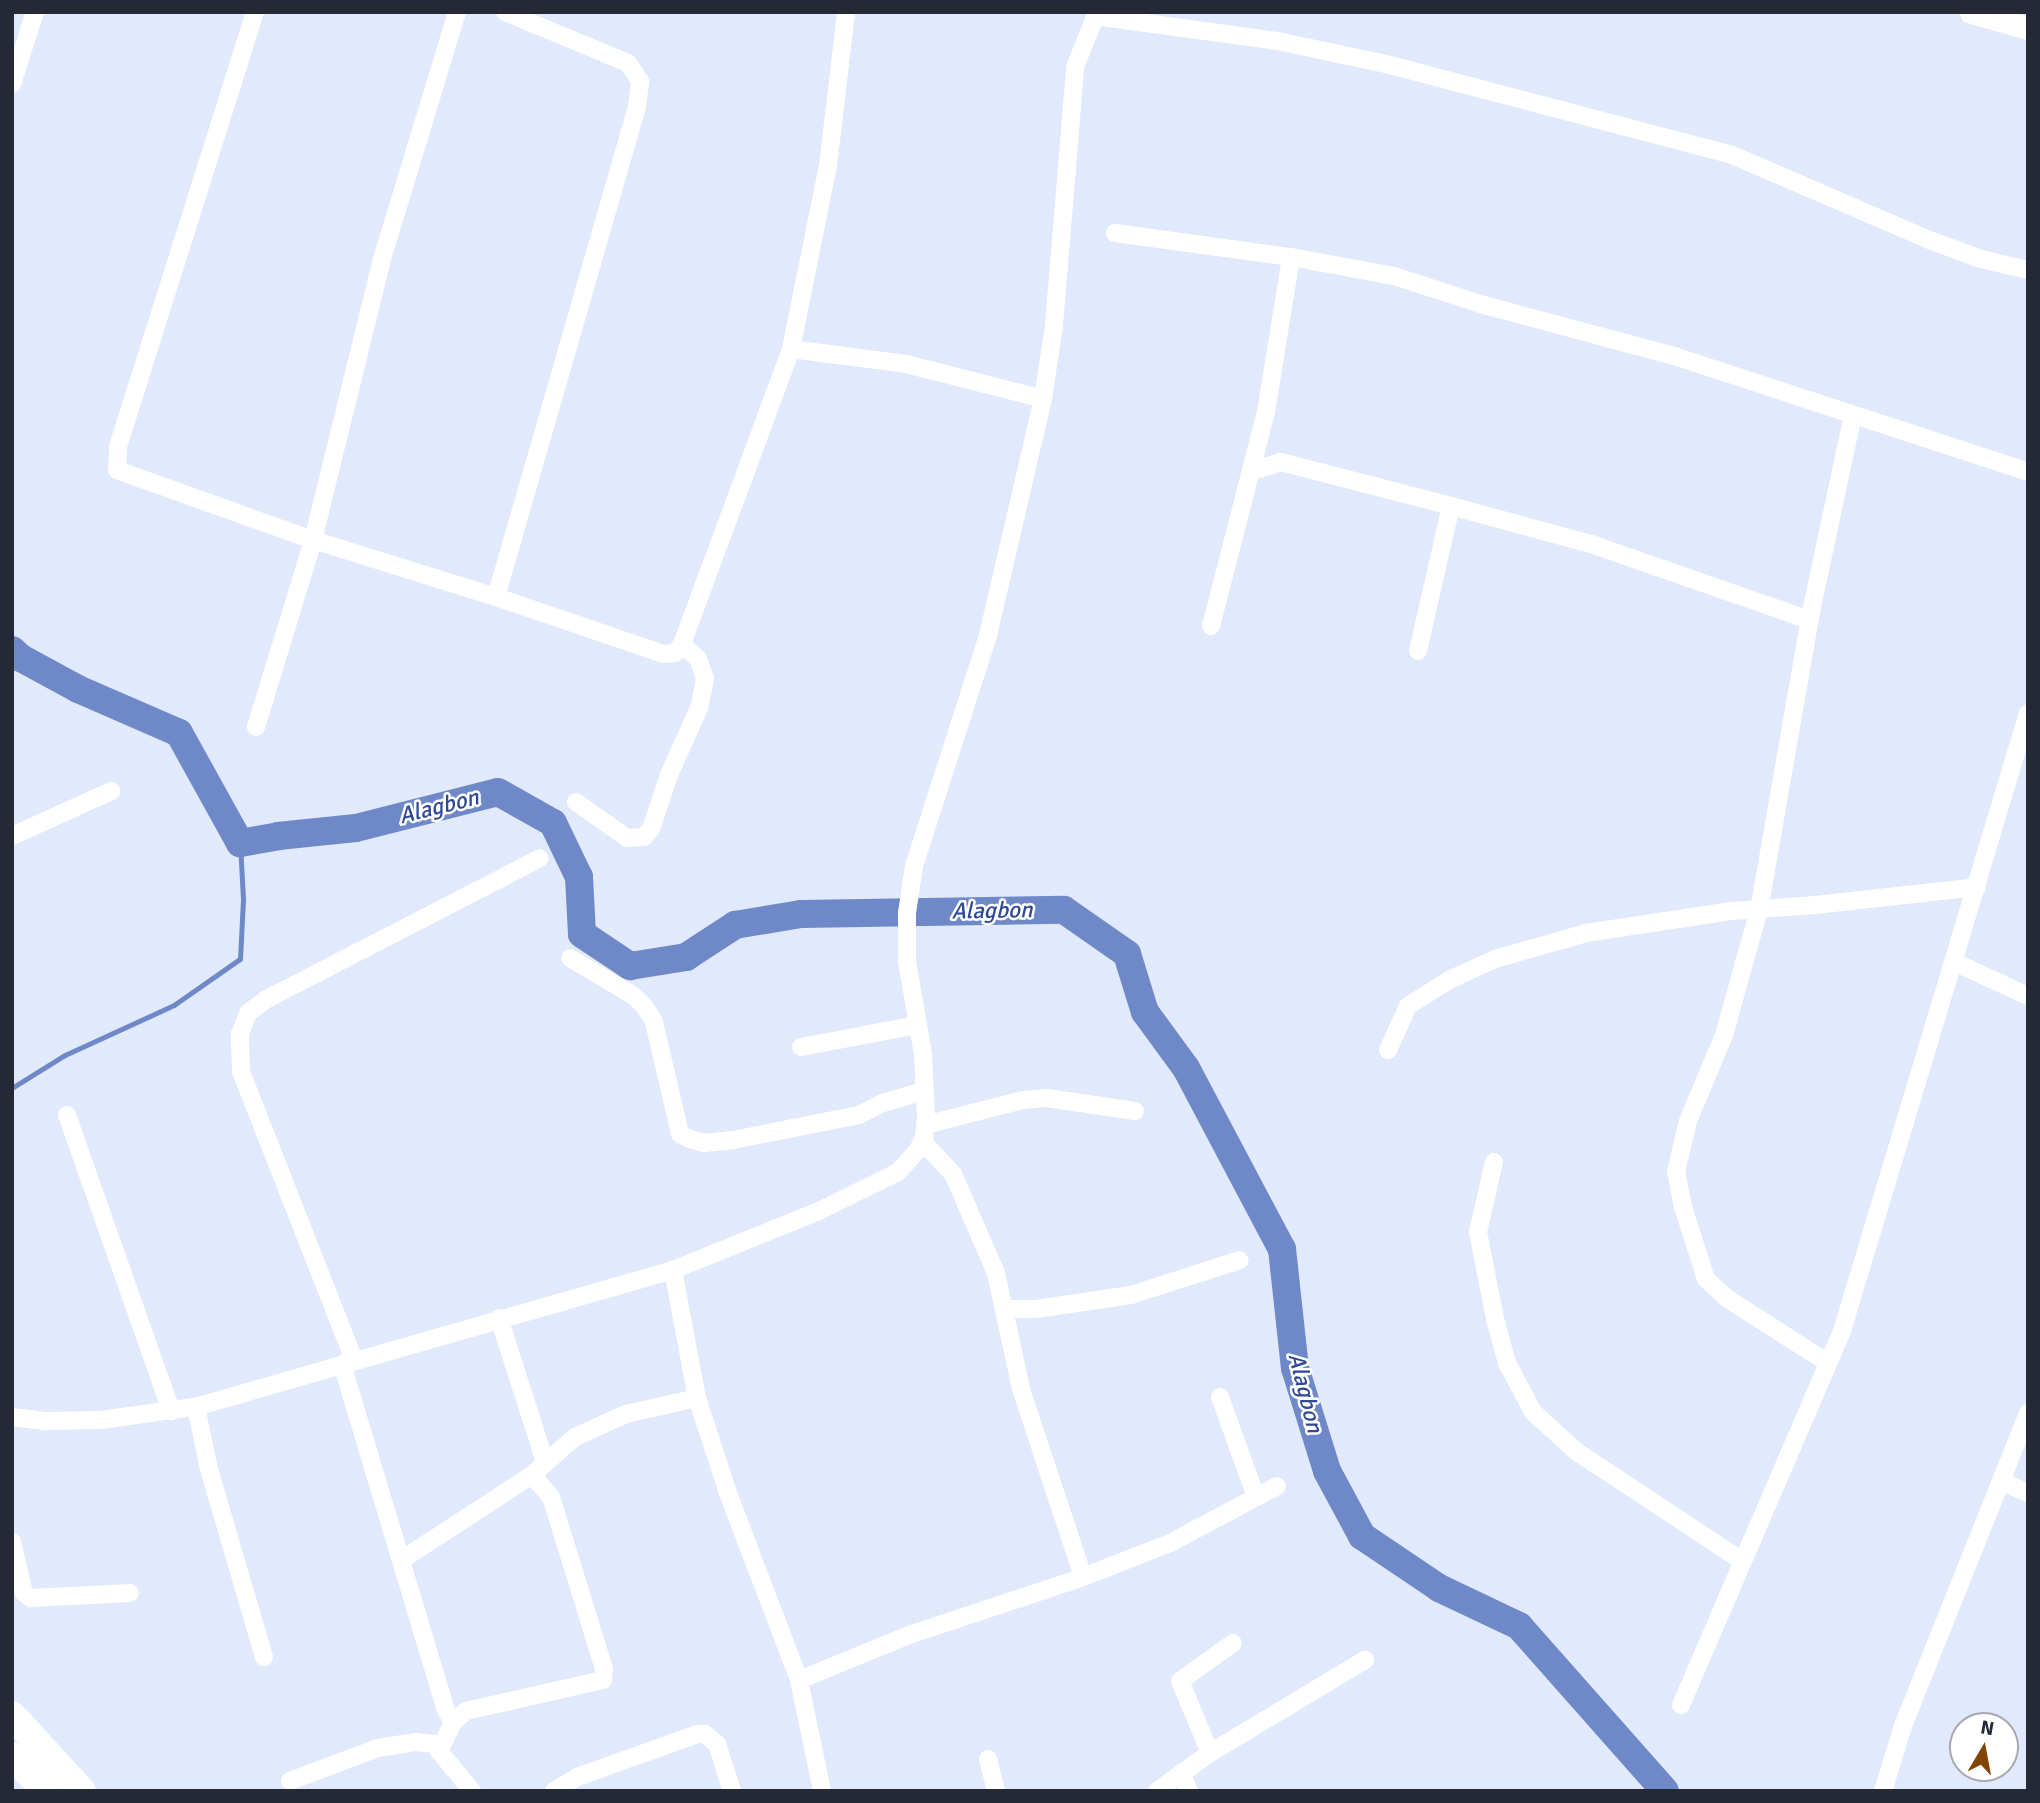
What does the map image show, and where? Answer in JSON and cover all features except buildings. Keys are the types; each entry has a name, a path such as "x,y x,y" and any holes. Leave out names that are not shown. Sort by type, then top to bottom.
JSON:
{"main road":[{"path":"12,1715 82,1791"},
{"path":"12,1756 46,1791"}],"street":[{"path":"12,84 35,12"},
{"path":"255,12 118,447 117,470 313,540 496,597 663,654 676,653 682,643 791,349 828,166 846,12"},
{"path":"256,727 313,540 382,260 457,12"},
{"path":"496,597 637,107 640,81 628,63 505,12"},
{"path":"1971,12 2028,28"},
{"path":"12,1417 47,1421 101,1420 196,1407 674,1270 819,1210 898,1172 924,1133 923,1054 907,961 907,913 914,866 988,635 1043,399 1054,325 1075,67 1096,14 1277,41 1386,64 1732,155 1932,242 1981,259 2028,270"},
{"path":"1115,233 1291,257 1394,276 1484,305 1674,356 2028,472"},
{"path":"1211,626 1262,429 1291,257"},
{"path":"791,349 906,364 1043,399"},
{"path":"1828,1363 1728,1299 1706,1279 1683,1208 1676,1172 1688,1121 1724,1035 1759,910 1809,620 1853,415"},
{"path":"1262,429 1281,462"},
{"path":"1252,471 1281,462 1451,506 1591,544 1809,620"},
{"path":"1418,651 1451,506"},
{"path":"576,802 627,838 645,837 668,775 699,708 705,679 698,659 682,643"},
{"path":"1681,1705 1843,1331 2028,713"},
{"path":"12,836 111,791"},
{"path":"453,1722 445,1707 348,1362 241,1071 240,1034 248,1013 265,1000 540,858"},
{"path":"1388,1050 1408,1006 1449,980 1495,959 1586,933 1696,916 1977,887"},
{"path":"570,958 634,996 645,1006 654,1022 680,1134 690,1139 704,1143 733,1140 859,1115 883,1103 924,1091"},
{"path":"1954,962 2028,996"},
{"path":"801,1046 917,1025"},
{"path":"924,1133 1023,1100 1047,1098 1135,1111"},
{"path":"67,1115 171,1411"},
{"path":"924,1133 953,1174 996,1273 1006,1309 1007,1333 1021,1389 1083,1577"},
{"path":"1494,1162 1478,1232 1494,1319 1507,1363 1533,1412 1577,1452 1742,1561"},
{"path":"1006,1309 1036,1308 1131,1295 1240,1260"},
{"path":"674,1270 697,1398 728,1493 799,1680 822,1791"},
{"path":"499,1318 545,1462"},
{"path":"1220,1397 1256,1497"},
{"path":"403,1559 531,1475 575,1437 626,1414 697,1398"},
{"path":"196,1407 209,1469 264,1657"},
{"path":"1883,1791 1903,1726 2028,1413"},
{"path":"472,1791 440,1755 453,1722 466,1711 603,1680 604,1669 551,1497 531,1475"},
{"path":"2001,1481 2028,1493"},
{"path":"799,1680 912,1633 1083,1577 1170,1543 1277,1486"},
{"path":"12,1542 24,1593 31,1598 130,1593"},
{"path":"1209,1754 1180,1681 1233,1643"},
{"path":"1157,1791 1209,1754 1365,1660"},
{"path":"554,1791 577,1777 698,1734 705,1734 717,1744 732,1791"},
{"path":"289,1781 378,1748 415,1742 442,1745"},
{"path":"988,1759 996,1791"},
{"path":"1181,1773 1189,1791"}],"waterway":[{"name":"Alagbon","path":"12,650 21,658 78,689 179,733 240,843 356,828 498,792 553,823 579,877 582,934 630,966 686,957 735,925 801,914 1064,910 1127,954 1145,1012 1186,1068 1282,1249 1295,1368 1327,1471 1362,1536 1439,1588 1519,1626 1665,1791"},
{"path":"12,1088 65,1055 174,1005 240,959 243,899 240,843"}]}
